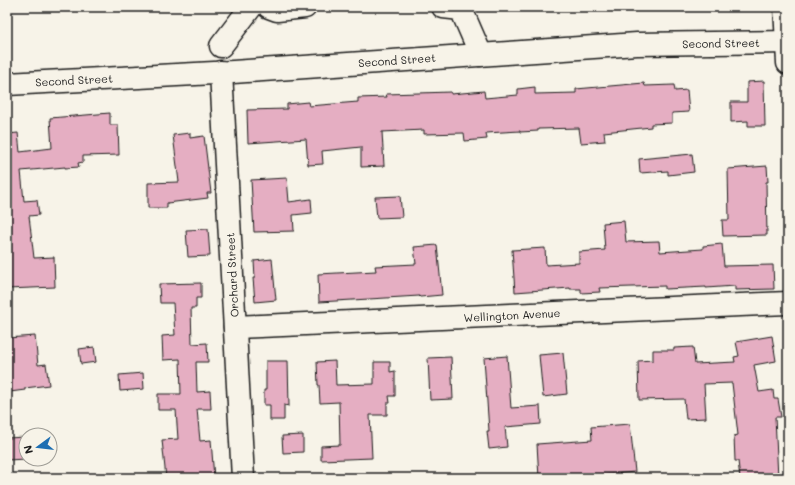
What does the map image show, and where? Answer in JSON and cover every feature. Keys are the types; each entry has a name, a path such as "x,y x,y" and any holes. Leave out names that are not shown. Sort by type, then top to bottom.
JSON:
{"street":[{"path":"222,46 251,7"},
{"path":"269,7 277,10 305,7"},
{"path":"785,7 788,49"},
{"path":"455,8 481,54"},
{"name":"Second Street","path":"7,84 221,72 637,44 788,49"},
{"name":"Orchard Street","path":"221,72 243,478"},
{"name":"Wellington Avenue","path":"235,327 788,303"}],"building":[{"path":"764,81 765,126 748,126 748,121 731,122 731,102 747,102 747,82"},
{"path":"644,83 645,86 674,85 675,91 687,90 689,112 672,113 672,123 651,124 651,127 604,132 605,141 581,143 579,128 538,129 538,131 486,133 487,139 465,141 464,133 424,134 424,130 382,132 384,166 361,167 361,147 322,151 323,164 308,165 306,139 248,143 247,110 287,109 287,104 308,102 309,106 358,102 358,98 387,97 386,94 451,92 451,94 484,91 485,98 518,95 518,89 535,87 535,94 576,93 576,89"},
{"path":"110,113 110,125 118,125 119,155 83,156 83,162 78,163 79,167 21,171 24,201 37,200 39,215 29,216 34,258 54,257 55,287 7,289 7,134 18,133 20,152 52,148 50,118"},
{"path":"190,133 190,138 204,136 211,193 207,193 208,198 167,203 167,208 148,208 148,183 179,182 173,135"},
{"path":"692,154 694,172 668,175 668,171 640,173 639,159"},
{"path":"767,166 767,235 723,236 722,220 729,220 728,169"},
{"path":"287,178 289,202 311,199 312,213 293,215 294,231 254,232 251,180"},
{"path":"400,196 402,217 377,218 375,197"},
{"path":"624,221 626,242 659,241 660,252 703,249 703,246 722,244 724,266 773,265 774,289 735,290 735,286 665,289 665,286 599,288 600,292 581,293 581,289 570,288 515,292 512,250 545,248 546,265 579,263 579,252 605,250 603,223"},
{"path":"208,229 210,256 188,257 186,230"},
{"path":"437,245 442,295 319,302 318,274 376,271 375,266 416,264 414,247"},
{"path":"272,259 276,300 255,302 253,278 255,278 254,261"},
{"path":"201,283 201,298 196,298 196,308 191,308 192,344 207,343 208,362 196,362 197,392 210,391 211,409 197,409 200,441 211,440 214,478 166,478 162,440 178,439 176,410 158,410 158,394 181,394 180,359 163,360 162,336 175,335 173,303 160,303 159,284"},
{"path":"35,336 38,365 46,364 49,385 25,388 25,390 10,392 10,388 7,388 7,338"},
{"path":"772,336 776,361 754,365 759,392 773,390 774,399 778,399 781,417 775,417 778,478 740,478 738,461 735,461 734,436 738,435 732,383 704,384 706,418 686,419 684,399 639,400 638,361 653,360 653,350 674,350 674,348 693,347 695,364 735,362 734,357 739,356 736,342"},
{"path":"94,347 96,362 81,364 79,349"},
{"path":"563,353 567,394 543,397 539,355"},
{"path":"507,356 511,408 540,406 541,424 505,427 507,447 489,449 484,358"},
{"path":"451,357 453,399 430,400 428,358"},
{"path":"266,361 288,361 289,406 284,405 284,420 270,420 270,405 264,405 264,390 266,390"},
{"path":"335,361 336,385 374,384 374,362 390,362 390,372 395,371 395,396 389,396 390,403 387,403 387,415 370,415 372,458 321,460 321,446 340,445 339,402 320,403 317,362"},
{"path":"143,373 144,389 120,391 119,375"},
{"path":"630,424 635,472 568,478 539,478 537,444 592,440 591,427"},
{"path":"303,435 303,452 283,453 282,436"},
{"path":"18,437 18,459 7,460 7,438"}]}
